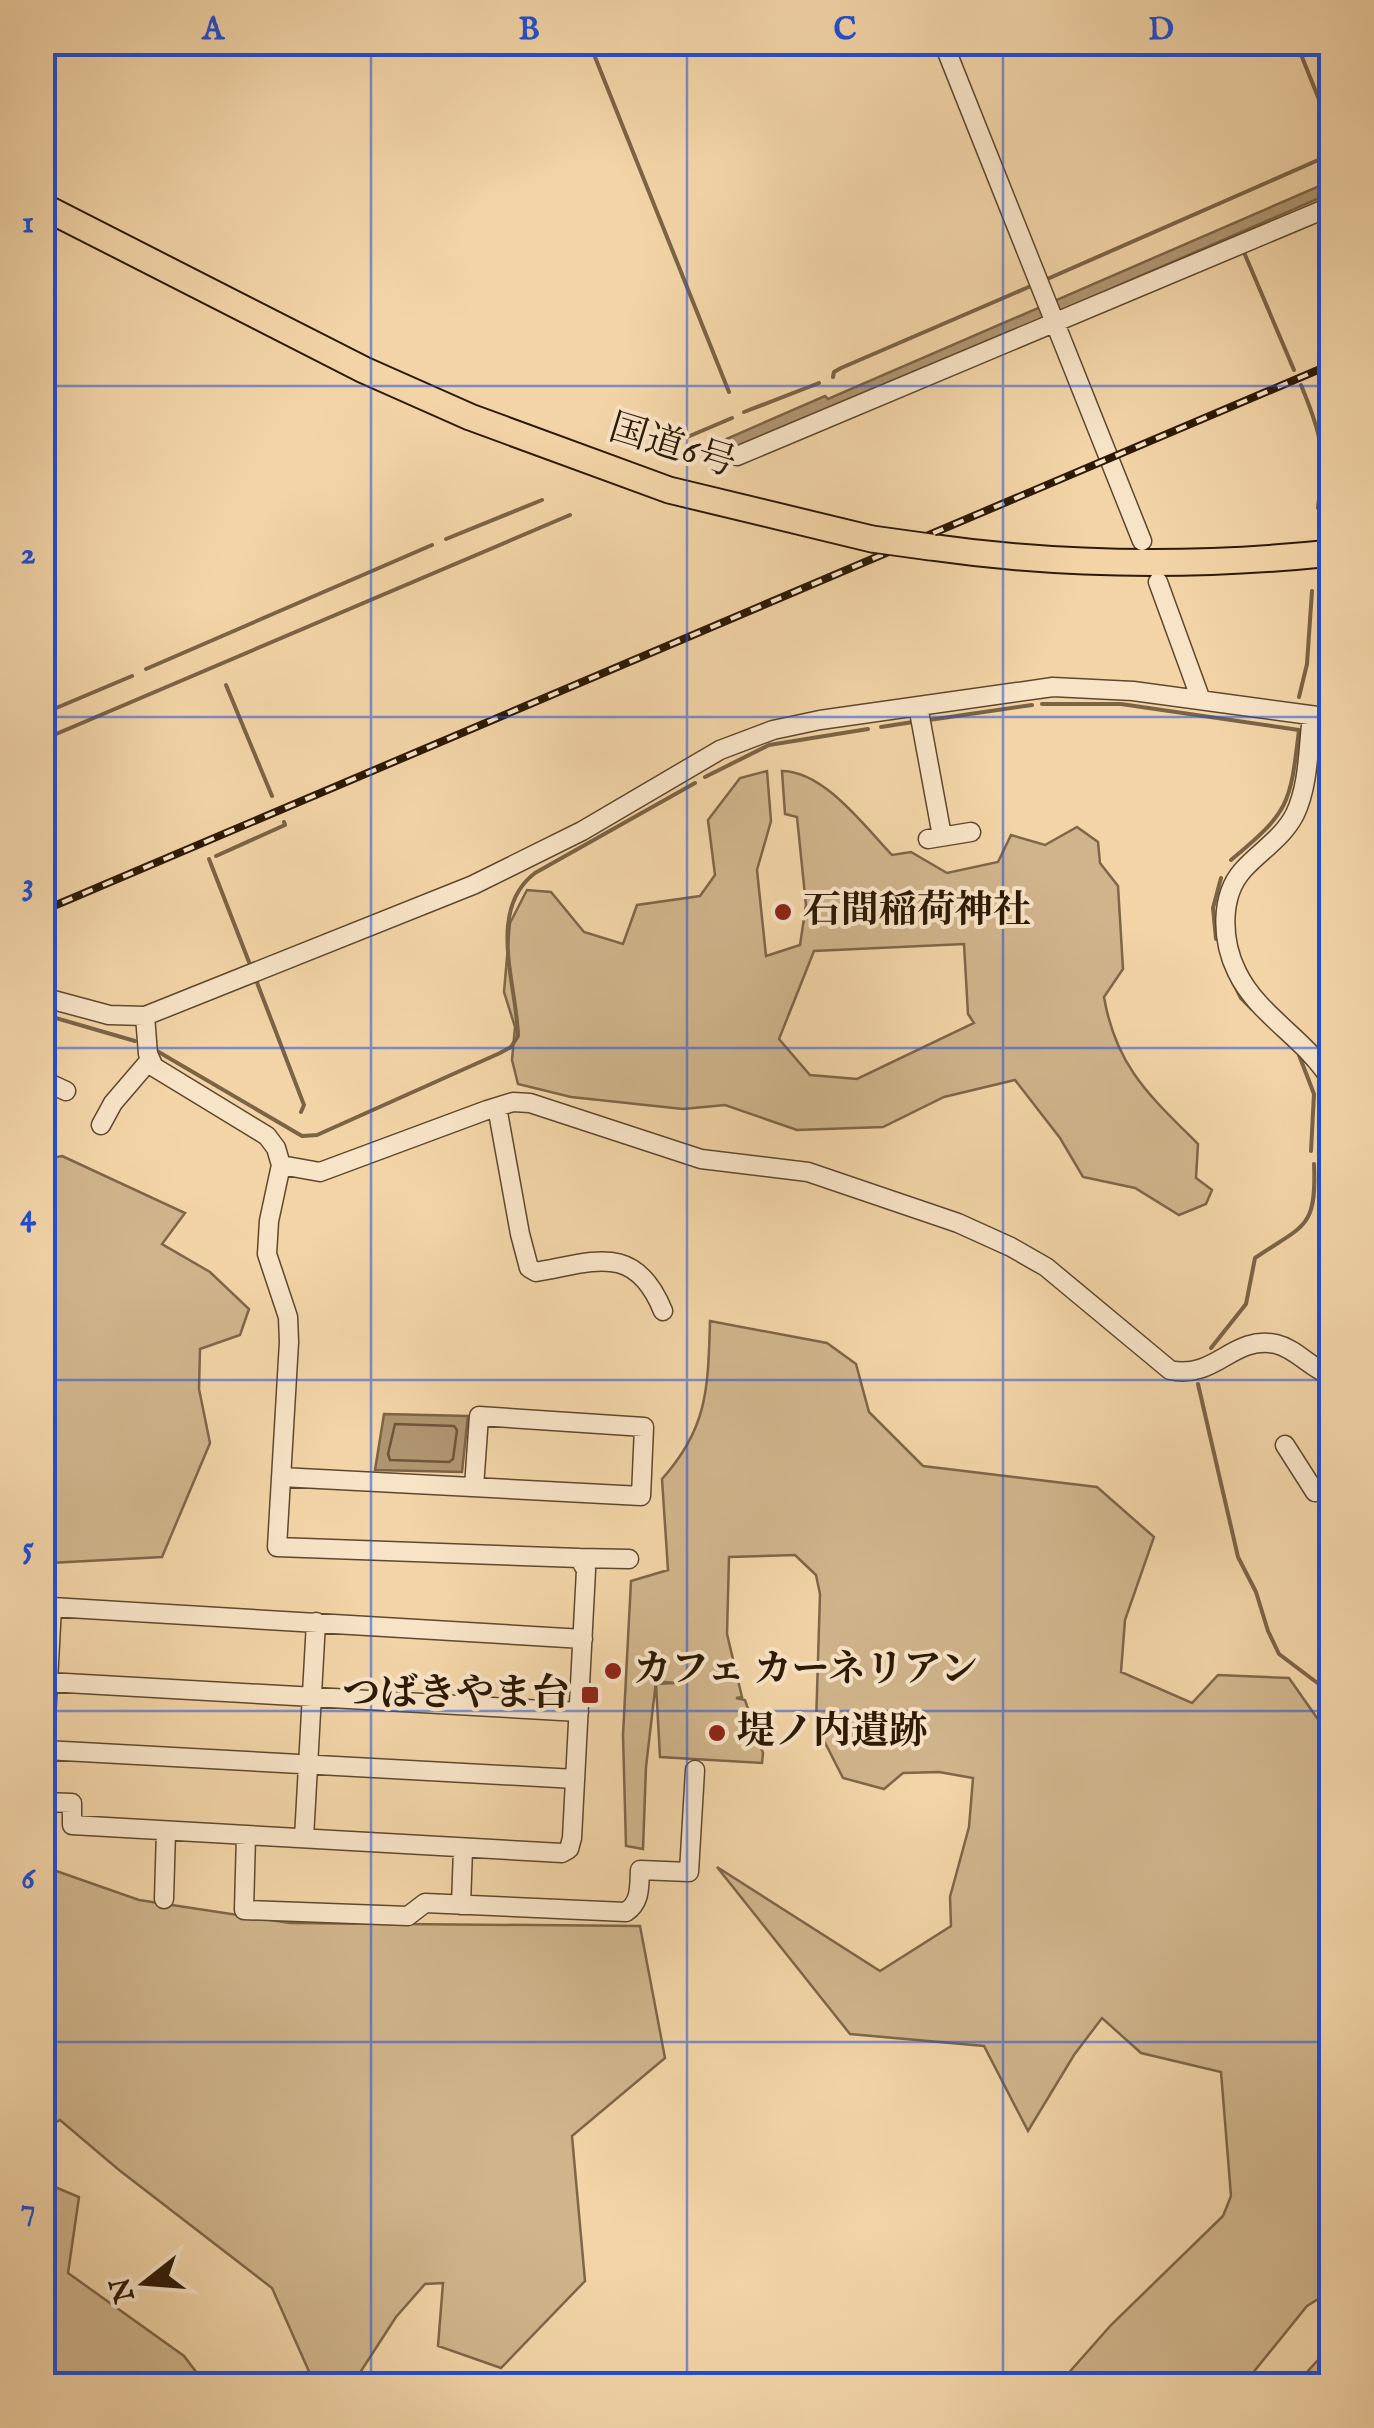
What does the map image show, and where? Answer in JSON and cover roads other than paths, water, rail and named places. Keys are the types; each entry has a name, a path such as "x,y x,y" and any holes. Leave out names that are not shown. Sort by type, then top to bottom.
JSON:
{"highway":[{"name":"国道6号","path":"42,206 364,370 470,417 669,490 872,538 1085,562 1180,563 1332,552"}],"street":[{"path":"943,42 1142,541"},
{"path":"736,456 1049,313 1332,206"},
{"path":"1158,582 1202,700"},
{"path":"42,997 108,1014 145,1016 473,886 570,837 750,736 820,720 1053,687 1202,700 1332,718"},
{"path":"918,706 935,838 971,832"},
{"path":"1312,716 1296,812 1288,826 1233,885 1225,926 1229,953 1246,989 1313,1055 1332,1082"},
{"path":"145,1016 149,1061 154,1068 267,1136 281,1165 266,1243 288,1317 277,1547 629,1559"},
{"path":"101,1125 113,1103 149,1061"},
{"path":"42,1080 66,1090"},
{"path":"281,1165 320,1172 496,1107 522,1102 552,1108 701,1159 808,1172 958,1223 1046,1268 1170,1370 1204,1370 1244,1345 1270,1343 1287,1348 1332,1376"},
{"path":"496,1107 530,1268 536,1272 616,1260 650,1286 663,1311"},
{"path":"281,1477 642,1496 644,1427 479,1416 474,1487"},
{"path":"1285,1445 1314,1492 1332,1484"},
{"path":"42,1802 72,1803 72,1826 464,1849 562,1853 569,1850 586,1570 579,1558"},
{"path":"42,1792 52,1606 583,1638"},
{"path":"304,1838 316,1622"},
{"path":"48,1682 579,1712"},
{"path":"45,1750 575,1779"},
{"path":"246,1835 244,1910 408,1916 426,1903 626,1912 636,1906 640,1870 689,1872 696,1770"},
{"path":"164,1899 166,1830"},
{"path":"460,1905 464,1849"}],"water":[{"path":"1331,181 1331,193 724,457 701,450 825,396 828,399"},
{"path":"384,1414 468,1416 462,1472 375,1470"}],"waterway":[{"path":"589,42 729,392"},
{"path":"1296,42 1332,132"},
{"path":"1045,280 1332,154"},
{"path":"1243,250 1294,370"},
{"path":"833,377 841,368 1031,286"},
{"path":"744,412 819,383"},
{"path":"1301,385 1320,445 1318,508"},
{"path":"685,438 732,418"},
{"path":"446,539 542,500"},
{"path":"42,740 570,515"},
{"path":"146,669 432,545"},
{"path":"1299,697 1307,664 1312,591"},
{"path":"42,714 132,676"},
{"path":"226,685 272,796"},
{"path":"1042,704 1121,704 1299,730 1284,805 1265,830 1231,860"},
{"path":"929,720 1032,705"},
{"path":"881,727 913,722"},
{"path":"705,777 769,745 868,729"},
{"path":"1322,733 1332,734"},
{"path":"157,1051 302,1136 317,1135 500,1053 511,1047 518,1036 508,927 520,889 535,873 695,783"},
{"path":"216,856 285,825 284,822"},
{"path":"209,859 249,962"},
{"path":"1216,939 1213,908 1221,878"},
{"path":"256,980 304,1105 301,1112"},
{"path":"1232,980 1252,1009"},
{"path":"42,1014 135,1041"},
{"path":"1299,1055 1314,1094 1311,1151"},
{"path":"1211,1348 1246,1304 1255,1258 1304,1223 1313,1202 1314,1164"},
{"path":"1198,1384 1238,1557 1256,1592 1268,1631 1279,1654 1332,1694"}],"railway":[{"path":"42,911 1332,364"}],"place":[{"name":"石間稲荷神社","path":"783,912"},
{"name":"カフェ カーネリアン","path":"613,1671"},
{"name":"つばきやま台","path":"590,1695"},
{"name":"堤ノ内遺跡","path":"717,1733"}]}
